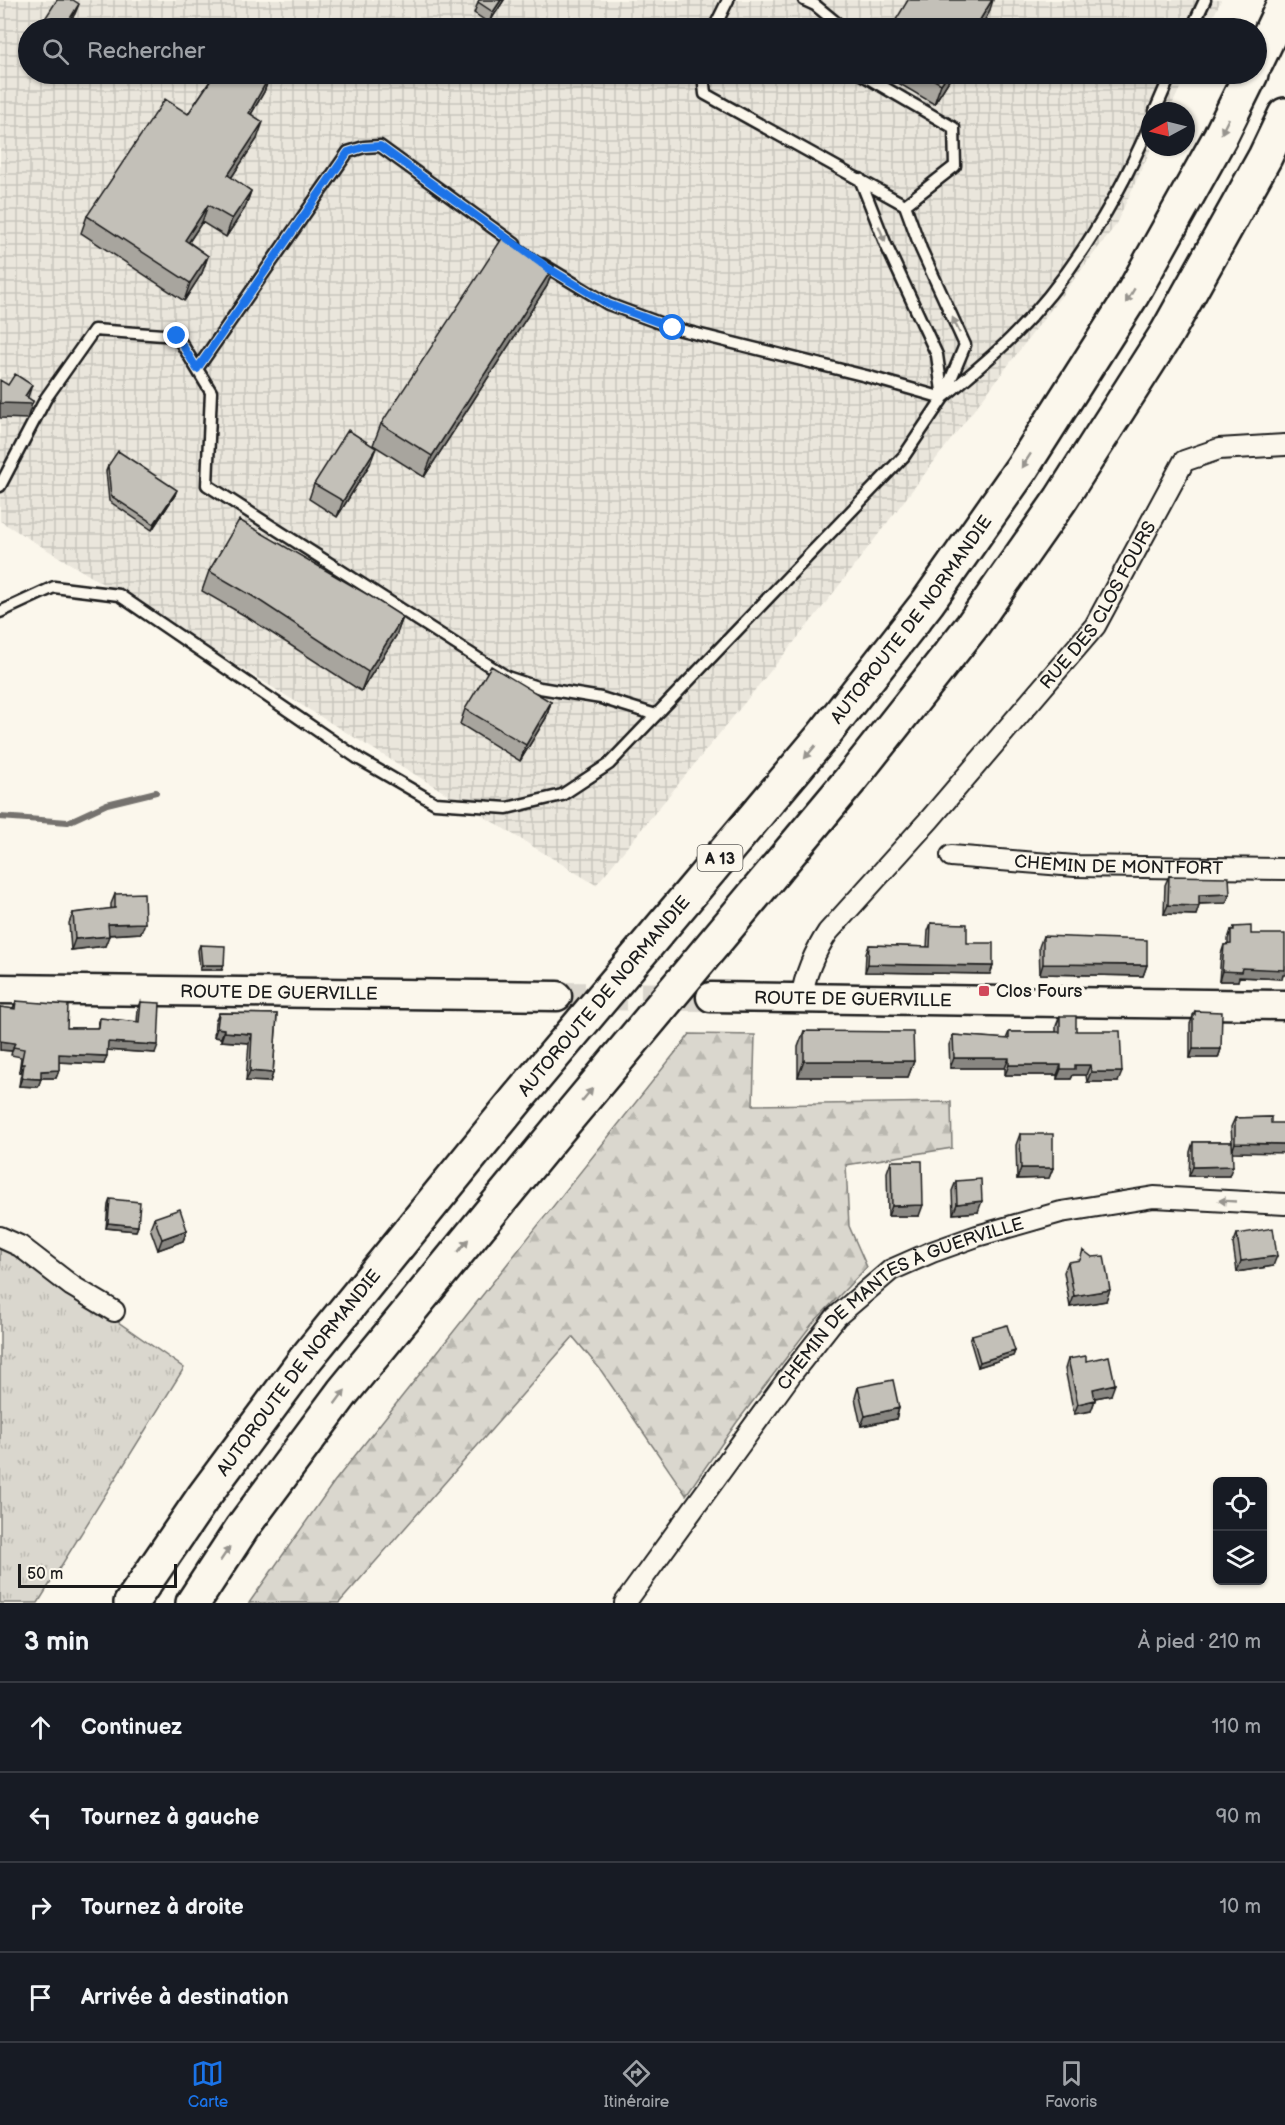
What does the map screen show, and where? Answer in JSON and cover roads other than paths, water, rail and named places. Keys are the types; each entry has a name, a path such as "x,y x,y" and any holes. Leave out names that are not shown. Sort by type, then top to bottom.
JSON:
{"highway":[{"path":"1267,41 1285,2"},
{"name":"AUTOROUTE DE NORMANDIE","path":"131,1603 204,1496 304,1361 518,1098 822,737 928,602 1022,468 1132,295 1220,137 1246,84"},
{"name":"A 13","path":"193,1603 242,1528 343,1392 850,779 972,626 1061,499 1167,333 1265,157 1285,115"}],"street":[{"name":"RUE DES CLOS FOURS","path":"801,999 809,966 823,940 1095,626 1184,461 1219,449 1285,445"},
{"name":"CHEMIN DE MONTFORT","path":"951,856 1075,866 1285,869"},
{"name":"ROUTE DE GUERVILLE","path":"0,988 557,996"},
{"name":"ROUTE DE GUERVILLE","path":"711,997 1285,1005"},
{"name":"CHEMIN DE MANTES À GUERVILLE","path":"625,1603 792,1373 836,1317 891,1270 977,1236 1061,1212 1154,1197 1285,1204"},
{"path":"0,1237 20,1246 72,1286 114,1311"}],"lane":[{"path":"719,18 728,0"},
{"path":"804,0 815,5 831,18"},
{"path":"1197,18 1205,0"},
{"path":"0,612 54,587 119,594 359,759 435,803 507,808 562,795 609,764 904,456 943,398 965,345 921,249 905,205 705,94 704,84"},
{"path":"878,84 954,128 955,166 905,205"},
{"path":"1159,102 1167,84"},
{"path":"943,398 1011,338 1061,281 1093,234 1141,145"},
{"path":"197,369 348,152 364,147 380,146 525,251 608,304 673,328 866,376 943,398"},
{"path":"860,179 886,245 937,355 943,398"},
{"path":"0,486 46,398 94,330 177,336 211,392 207,485 507,677 540,688 601,698 656,715"}],"waterway":[{"path":"0,817 68,822 107,804 156,792"}],"tunnel":[{"path":"557,996 711,997"}],"place":[{"name":"Clos Fours","path":"984,991"}]}
